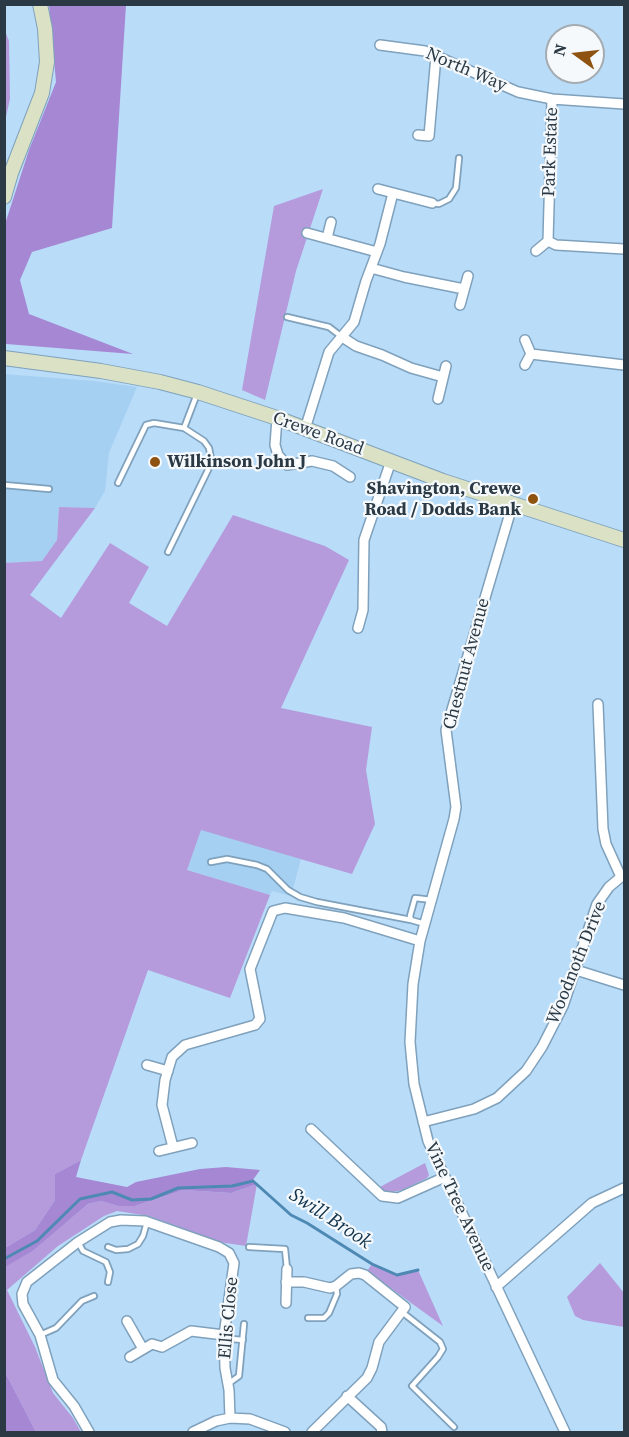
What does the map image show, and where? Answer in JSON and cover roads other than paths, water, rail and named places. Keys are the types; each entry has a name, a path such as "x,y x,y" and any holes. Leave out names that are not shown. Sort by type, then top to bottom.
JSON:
{"main road":[{"path":"4,197 42,93 47,62 45,29 39,4"},
{"name":"Crewe Road","path":"4,358 109,373 160,382 198,392 278,418 443,481 624,540"}],"street":[{"name":"North Way","path":"380,45 425,51 518,92 552,99"},
{"path":"418,135 429,136 436,56"},
{"name":"Park Estate","path":"548,240 552,99 624,104"},
{"path":"378,189 432,203"},
{"path":"305,429 329,352 354,322 393,193"},
{"path":"327,238 331,222"},
{"path":"307,233 377,252"},
{"path":"536,251 548,240 556,245 624,249"},
{"path":"371,268 464,289"},
{"path":"460,305 468,276"},
{"path":"342,337 357,346 411,368 443,377"},
{"path":"525,340 531,354"},
{"path":"525,365 531,354"},
{"path":"531,354 624,365"},
{"path":"438,399 446,366"},
{"path":"278,418 275,445 278,455 287,465 312,461 333,466 350,477"},
{"path":"358,628 363,610 364,540 392,461"},
{"name":"Chestnut Avenue","path":"415,967 456,807 447,738 448,721 513,503"},
{"name":"Woodnoth Drive","path":"423,1122 474,1109 497,1098 526,1071 542,1047 563,1006 597,904 609,887 623,876 606,844 603,829 598,704"},
{"path":"173,1147 162,1105 172,1057 185,1045 255,1025 260,1019 250,969 273,911 285,908 344,918 420,941"},
{"name":"Vine Tree Avenue","path":"415,967 410,1042 414,1084 428,1141 565,1432"},
{"path":"576,970 624,985"},
{"path":"147,1065 168,1071"},
{"path":"311,1129 382,1196 398,1198 445,1177"},
{"path":"159,1151 192,1143"},
{"path":"496,1287 592,1203 624,1188"},
{"name":"Ellis Close","path":"89,1432 74,1406 53,1380 40,1335 22,1304 24,1288 27,1282 78,1242 110,1222 121,1220 147,1222 219,1247 229,1253 234,1263 225,1368 230,1418"},
{"path":"286,1303 287,1269"},
{"path":"286,1282 304,1282 324,1288 336,1286 351,1274 365,1275 405,1307 379,1342 370,1373 312,1432"},
{"path":"127,1321 144,1349"},
{"path":"130,1357 152,1344 162,1347 191,1331 228,1337"},
{"path":"347,1396 381,1427 382,1432"},
{"path":"193,1432 209,1424 230,1418 250,1419 285,1432"}],"lane":[{"path":"432,203 439,204 449,199 456,188 459,158"},
{"path":"287,316 329,327 342,337"},
{"path":"184,428 198,392"},
{"path":"118,483 146,425 154,423 184,428 204,441 209,448 211,458 208,470 168,552"},
{"path":"4,485 49,489"},
{"path":"211,862 227,859 257,865 267,869 288,890 300,897 425,924"},
{"path":"411,920 415,898 432,900"},
{"path":"108,1247 116,1250 128,1249 138,1244 147,1222"},
{"path":"78,1242 83,1251 106,1262 110,1272 108,1282"},
{"path":"249,1247 285,1249 287,1269"},
{"path":"308,1318 324,1318 337,1294 336,1286"},
{"path":"40,1335 56,1328 82,1301 94,1296"},
{"path":"402,1312 440,1342 443,1349 438,1357 412,1386 454,1427"},
{"path":"228,1384 239,1376 244,1324"},
{"path":"228,1337 243,1340"}],"waterway":[{"name":"Swill Brook","path":"4,1259 37,1241 80,1199 112,1192 132,1200 151,1199 178,1188 232,1186 253,1181 291,1215 372,1264 397,1275 418,1270"}],"place":[{"name":"Wilkinson John J","path":"155,462"},
{"name":"Shavington, Crewe Road / Dodds Bank","path":"533,499"}]}
